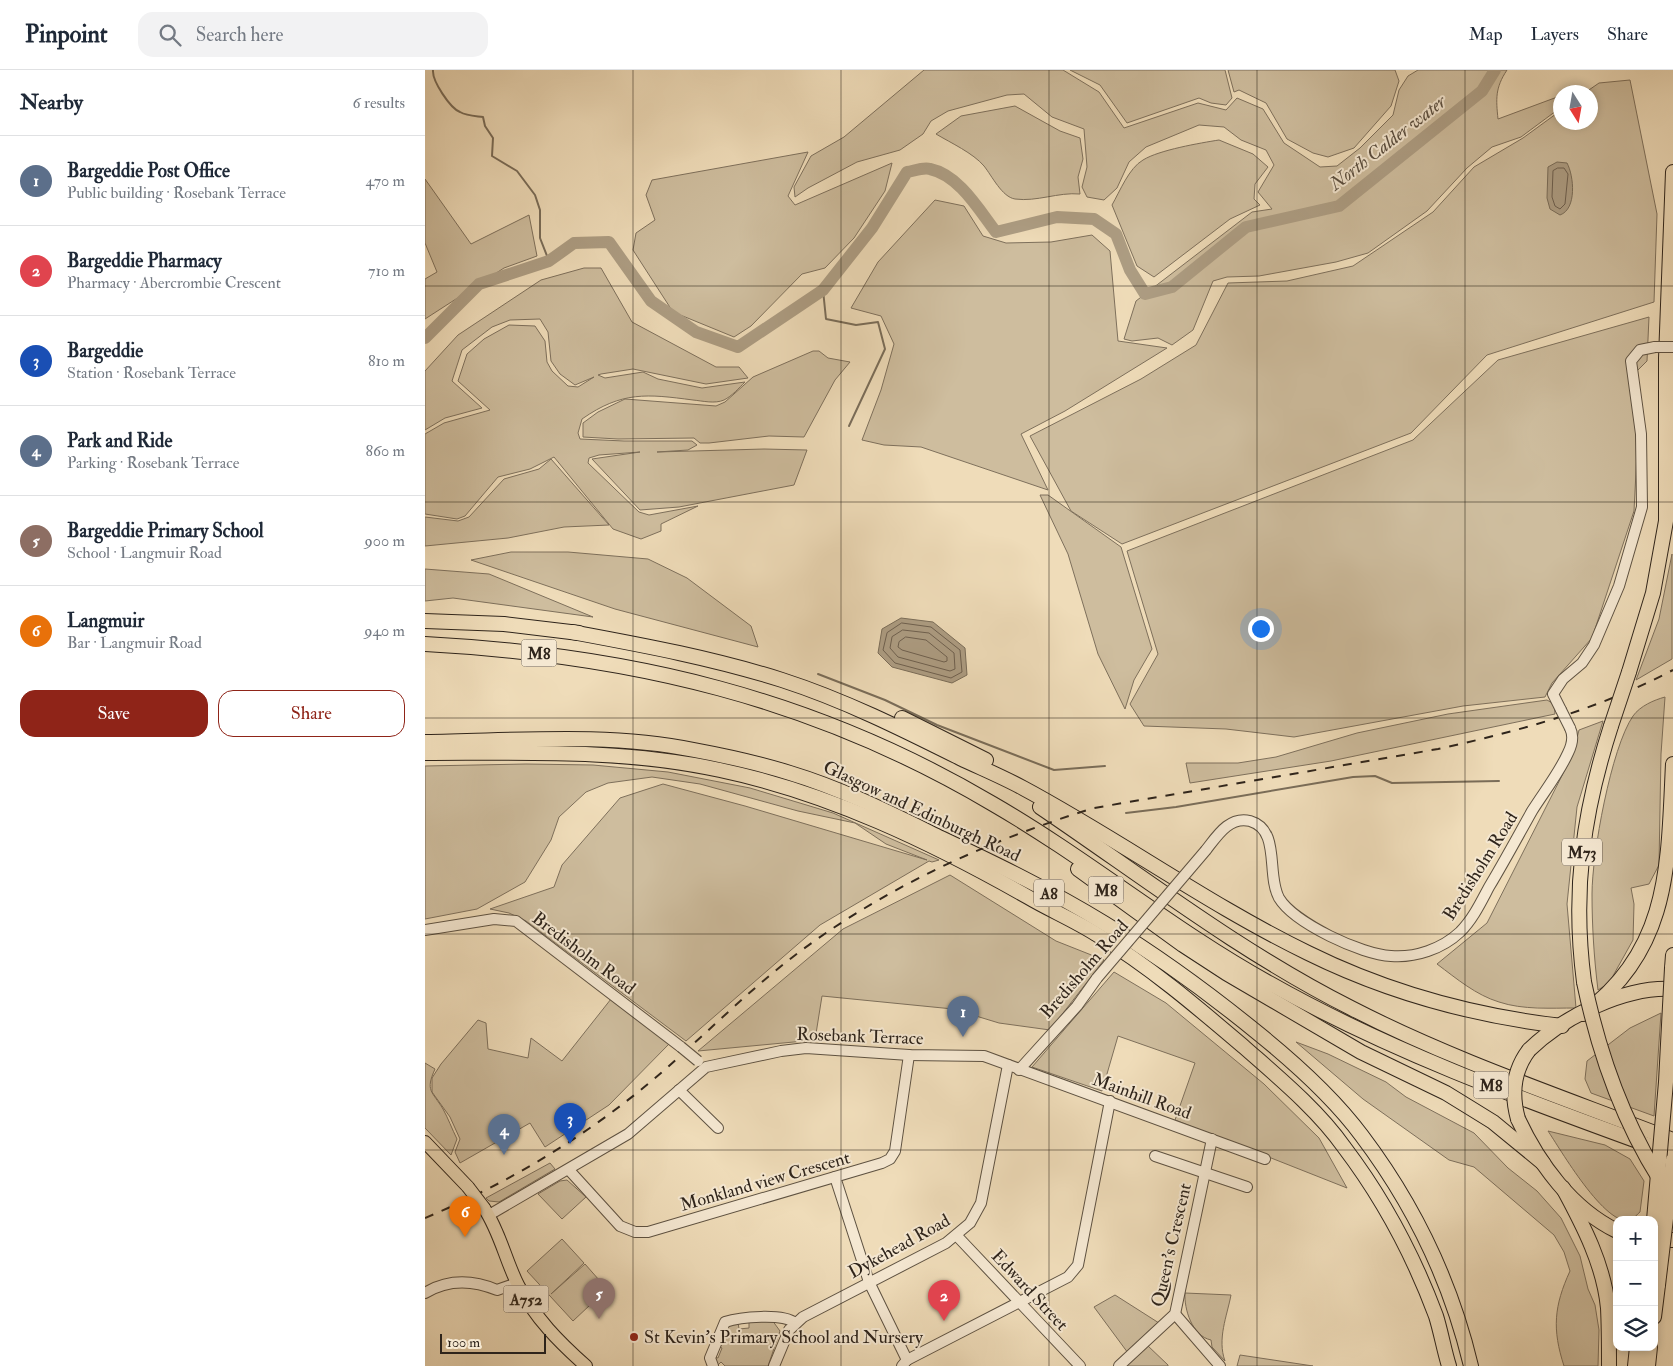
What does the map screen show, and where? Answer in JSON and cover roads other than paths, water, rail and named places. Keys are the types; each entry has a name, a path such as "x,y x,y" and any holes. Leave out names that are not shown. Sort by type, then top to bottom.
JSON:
{"highway":[{"name":"M73","path":"1673,172 1666,358 1666,521 1653,592 1597,770 1583,836 1578,909 1584,982 1601,1050 1621,1106 1642,1149 1673,1199"},
{"name":"M8","path":"425,621 504,624 675,645 786,674 881,709 946,739 1073,809 1193,889"},
{"name":"M8","path":"571,632 673,651 783,680 871,714 1022,787 1193,889 1310,954 1389,986 1457,1006 1561,1026"},
{"name":"M8","path":"425,644 527,652 652,671 747,695 804,714 879,743 935,770 1060,846 1229,960 1339,1021 1455,1071 1673,1154"},
{"name":"M8","path":"804,714 878,749 964,795 1047,847 1226,974 1353,1047 1446,1093 1493,1122 1543,1163"},
{"name":"Glasgow and Edinburgh Road","path":"425,742 574,739 627,741 690,749 755,763 833,787 1009,871 1103,922 1222,1003 1298,1066 1361,1134 1404,1197 1434,1255 1456,1307 1471,1366"},
{"name":"Glasgow and Edinburgh Road","path":"425,753 634,757 683,763 759,779 835,804 922,841 976,867 1096,934 1150,971 1209,1017 1287,1085 1343,1144 1381,1203 1411,1258 1436,1317 1449,1366"},
{"name":"M8","path":"961,758 1017,792 1234,940 1319,991 1444,1051 1673,1140"},
{"path":"1583,1014 1605,998 1628,973 1643,948 1654,919 1666,867 1673,764"},
{"name":"M8","path":"1139,901 1225,965 1405,1073"},
{"path":"1654,1216 1665,1102 1673,962"},
{"name":"M8","path":"1613,1229 1590,1216 1563,1188 1543,1163 1519,1119 1514,1100 1515,1081 1519,1065 1529,1050 1561,1026 1583,1014 1634,992 1673,988"},
{"path":"1655,1306 1673,1160"},
{"path":"1563,1188 1583,1226 1600,1267 1608,1306 1609,1366"},
{"path":"1658,1240 1673,1240"},
{"path":"1635,1366 1637,1351"},
{"path":"1648,1366 1650,1351"}],"main road":[{"name":"A752","path":"425,1142 468,1187 487,1211 517,1283 534,1313 553,1336 586,1366"}],"street":[{"name":"Bredisholm Road","path":"1019,1070 1077,1006 1097,978 1226,826 1232,823 1244,820 1256,824 1269,837 1271,870 1277,893 1296,917 1375,954 1398,957 1431,950 1454,937 1473,916 1549,783 1568,754 1573,736 1553,694 1563,679 1582,663 1596,640 1619,586 1642,507 1641,434 1631,361 1640,350 1655,347 1673,347"},
{"name":"Bredisholm Road","path":"425,930 494,919 515,921 702,1064"},
{"name":"Rosebank Terrace","path":"487,1211 569,1170 628,1134 679,1090 702,1064 806,1048 909,1055 981,1056 1008,1065"},
{"name":"Monkland view Crescent","path":"569,1170 620,1226 635,1232 648,1232 835,1178 890,1159 895,1151 909,1055"},
{"name":"Mainhill Road","path":"1008,1065 1265,1159"},
{"name":"Dykehead Road","path":"774,1366 784,1339 795,1323 957,1236 970,1222 981,1203 1008,1065"},
{"path":"679,1090 718,1128"},
{"path":"835,1178 869,1282 904,1363 1068,1276 1078,1265 1110,1101"},
{"name":"Queen's Crescent","path":"1119,1366 1175,1314 1212,1139"},
{"path":"1155,1156 1247,1187"},
{"name":"Edward Street","path":"957,1236 1080,1366"},
{"path":"425,1293 449,1284 465,1282 481,1283 497,1290 517,1283"},
{"path":"1175,1314 1220,1366"},
{"path":"713,1366 710,1358 725,1322 777,1317 790,1319 795,1323"}],"water":[{"path":"1557,162 1567,163 1573,192 1569,206 1560,215 1550,209 1547,198 1548,167"},
{"path":"901,618 933,622 965,648 967,675 952,683 892,667 878,653 882,629"}],"waterway":[{"path":"433,70 438,87 451,105 463,113 483,117 485,126 493,138 492,156 517,171 535,195 540,210 540,238 549,261"},
{"name":"North Calder water","path":"425,338 479,284 549,261 574,243 609,242 651,301 696,332 738,347 823,290 872,228 907,172 924,168 950,178 975,204 996,232 1057,217 1094,219 1116,234 1130,270 1145,294 1172,287 1246,227 1339,206 1482,91 1495,70"},
{"path":"823,290 826,319 856,325 878,322 885,349 849,426"},
{"path":"818,674 885,700 937,725 1054,770 1105,766"},
{"path":"1126,813 1176,807 1353,777 1375,776 1392,783 1499,781"}],"railway":[{"path":"425,1218 488,1189 549,1155 578,1136 661,1073 748,994 802,950 870,905 906,885 979,850 1094,808 1438,749 1499,735 1588,707 1645,684 1673,670"}],"place":[{"name":"Bargeddie Post Office","path":"963,1037"},
{"name":"Bargeddie","path":"570,1144"},
{"name":"Park and Ride","path":"504,1155"},
{"name":"Langmuir","path":"465,1237"},
{"name":"Bargeddie Primary School","path":"599,1319"},
{"name":"Bargeddie Pharmacy","path":"944,1321"},
{"name":"St Kevin's Primary School and Nursery","path":"634,1337"}]}
